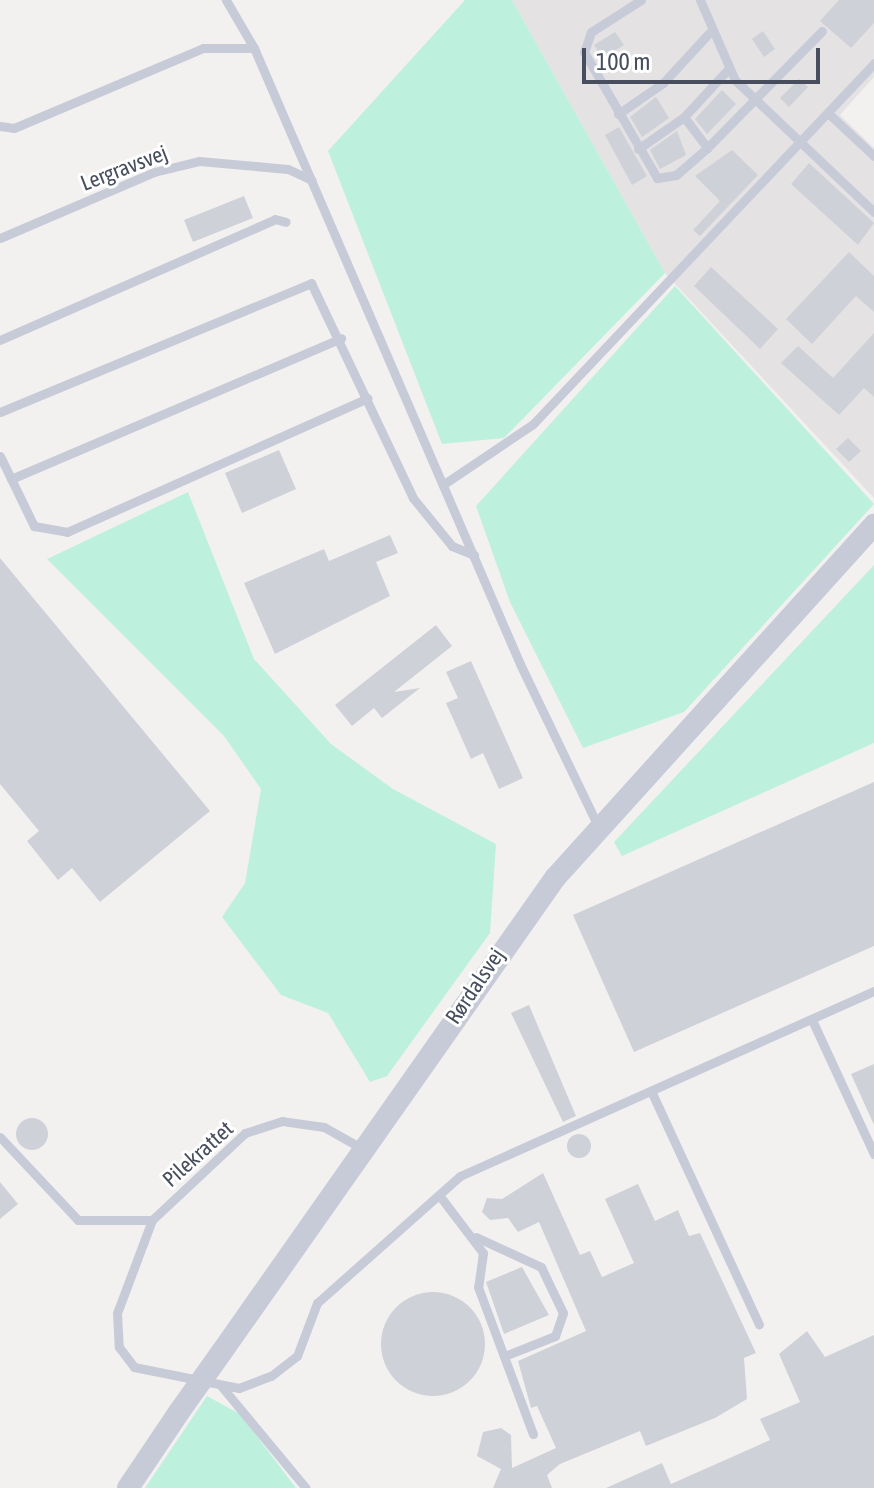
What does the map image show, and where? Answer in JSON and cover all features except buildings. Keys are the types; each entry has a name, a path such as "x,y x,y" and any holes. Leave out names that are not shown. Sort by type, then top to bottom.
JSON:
{"street":[{"name":"Rørdalsvej","path":"128,1488 505,942 598,826 874,525"}],"lane":[{"path":"226,0 254,48 474,555 598,826"},
{"path":"641,0 585,40 618,114 650,172 666,179 707,148 757,101 822,31"},
{"path":"700,0 709,33 729,68 757,101 874,212"},
{"path":"618,114 663,83 709,33"},
{"path":"0,126 14,128 203,48 254,48"},
{"path":"444,484 533,424 874,63"},
{"path":"638,149 684,117 729,68"},
{"path":"828,113 874,156"},
{"path":"684,117 707,148"},
{"name":"Lergravsvej","path":"0,238 154,172 199,161 288,169 312,180"},
{"path":"0,340 275,219 286,222"},
{"path":"0,412 297,283 320,292 422,512 452,546 474,555"},
{"path":"11,479 341,338"},
{"path":"0,456 34,526 67,532 368,398"},
{"path":"533,1434 507,1355 478,1287 483,1253 476,1237 439,1195 505,1153 652,1093 874,991"},
{"path":"812,1020 874,1154"},
{"path":"652,1093 759,1325"},
{"name":"Pilekrattet","path":"363,1149 324,1127 282,1121 245,1133 152,1220 127,1275 119,1347 134,1367 239,1388 297,1356 317,1303 439,1195"},
{"path":"0,1137 78,1220 152,1220"},
{"path":"476,1237 541,1267 563,1313 555,1336 507,1355"},
{"path":"218,1384 306,1488"}],"shaded area":[{"path":"512,0 874,0 874,77 840,115 874,148 874,498 665,273"}],"green space":[{"path":"465,0 512,0 665,273 504,438 442,444 328,151"},
{"path":"675,286 874,504 684,712 583,748 510,602 476,506"},
{"path":"188,492 254,659 331,744 393,789 496,844 490,933 387,1076 370,1082 328,1013 281,995 222,917 245,883 261,789 224,736 47,559"},
{"path":"874,565 874,743 622,856 614,842"},
{"path":"207,1396 240,1414 296,1488 145,1488"}]}
